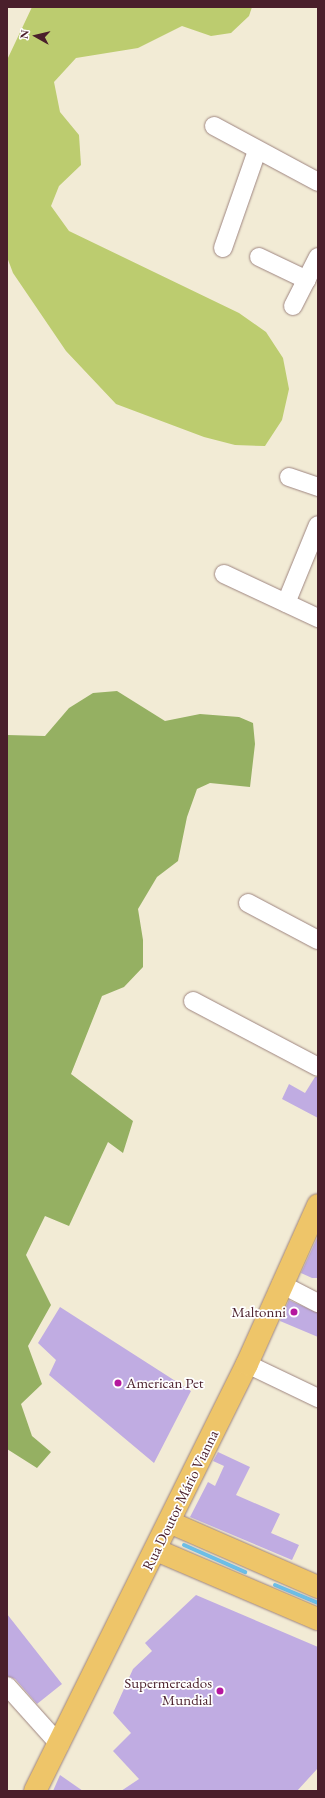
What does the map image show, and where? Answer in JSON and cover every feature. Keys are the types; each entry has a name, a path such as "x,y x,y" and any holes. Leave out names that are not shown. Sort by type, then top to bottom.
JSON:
{"main road":[{"name":"Rua Doutor Mário Vianna","path":"35,1791 60,1745 247,1364 281,1284 318,1205"},
{"path":"169,1522 318,1587"},
{"path":"156,1550 253,1589 318,1619"},
{"path":"253,1589 265,1564"}],"street":[{"path":"214,126 257,151 318,182"},
{"path":"223,248 257,151"},
{"path":"259,257 307,280"},
{"path":"293,306 318,257"},
{"path":"289,476 318,487"},
{"path":"286,603 318,525"},
{"path":"224,574 318,618"},
{"path":"248,903 318,940"},
{"path":"192,1001 318,1067"},
{"path":"281,1284 318,1303"},
{"path":"247,1364 318,1398"},
{"path":"7,1686 60,1745"}],"green space":[{"path":"32,7 252,7 249,16 231,33 211,36 182,26 138,48 76,58 54,82 60,112 79,135 81,165 59,186 51,206 69,231 239,313 266,332 283,358 289,389 282,420 265,446 235,445 204,437 116,404 66,351 13,273 7,257 7,60"},
{"path":"117,691 165,721 200,714 239,717 253,723 255,744 250,787 210,783 197,789 187,817 178,861 157,877 138,909 143,940 143,967 124,987 102,996 71,1074 133,1121 123,1153 108,1142 69,1226 45,1216 26,1255 51,1305 28,1346 42,1384 21,1404 32,1436 51,1452 37,1468 7,1449 7,735 45,736 69,708 93,693"}],"building":[{"path":"315,1077 318,1077 318,1118 282,1099 289,1084 305,1093"},
{"path":"318,1236 318,1278 312,1278 301,1273"},
{"path":"289,1300 318,1313 318,1337 280,1321"},
{"name":"American Pet","path":"60,1307 191,1391 154,1463 49,1375 56,1360 38,1343"},
{"path":"218,1452 250,1467 236,1495 280,1514 271,1533 299,1545 292,1560 190,1517 208,1482 215,1486 224,1466 213,1461"},
{"name":"Supermercados Mundial","path":"196,1595 318,1647 318,1768 297,1791 121,1791 139,1779 113,1751 131,1733 113,1713 133,1669 152,1651 145,1643"},
{"path":"7,1614 62,1684 37,1704 15,1679 7,1676"},
{"path":"60,1775 83,1791 53,1791"}],"waterway":[{"path":"184,1545 245,1572"},
{"path":"275,1585 318,1603"}],"place":[{"name":"Maltonni","path":"294,1312"},
{"name":"American Pet","path":"118,1383"},
{"name":"Supermercados Mundial","path":"220,1691"}]}
